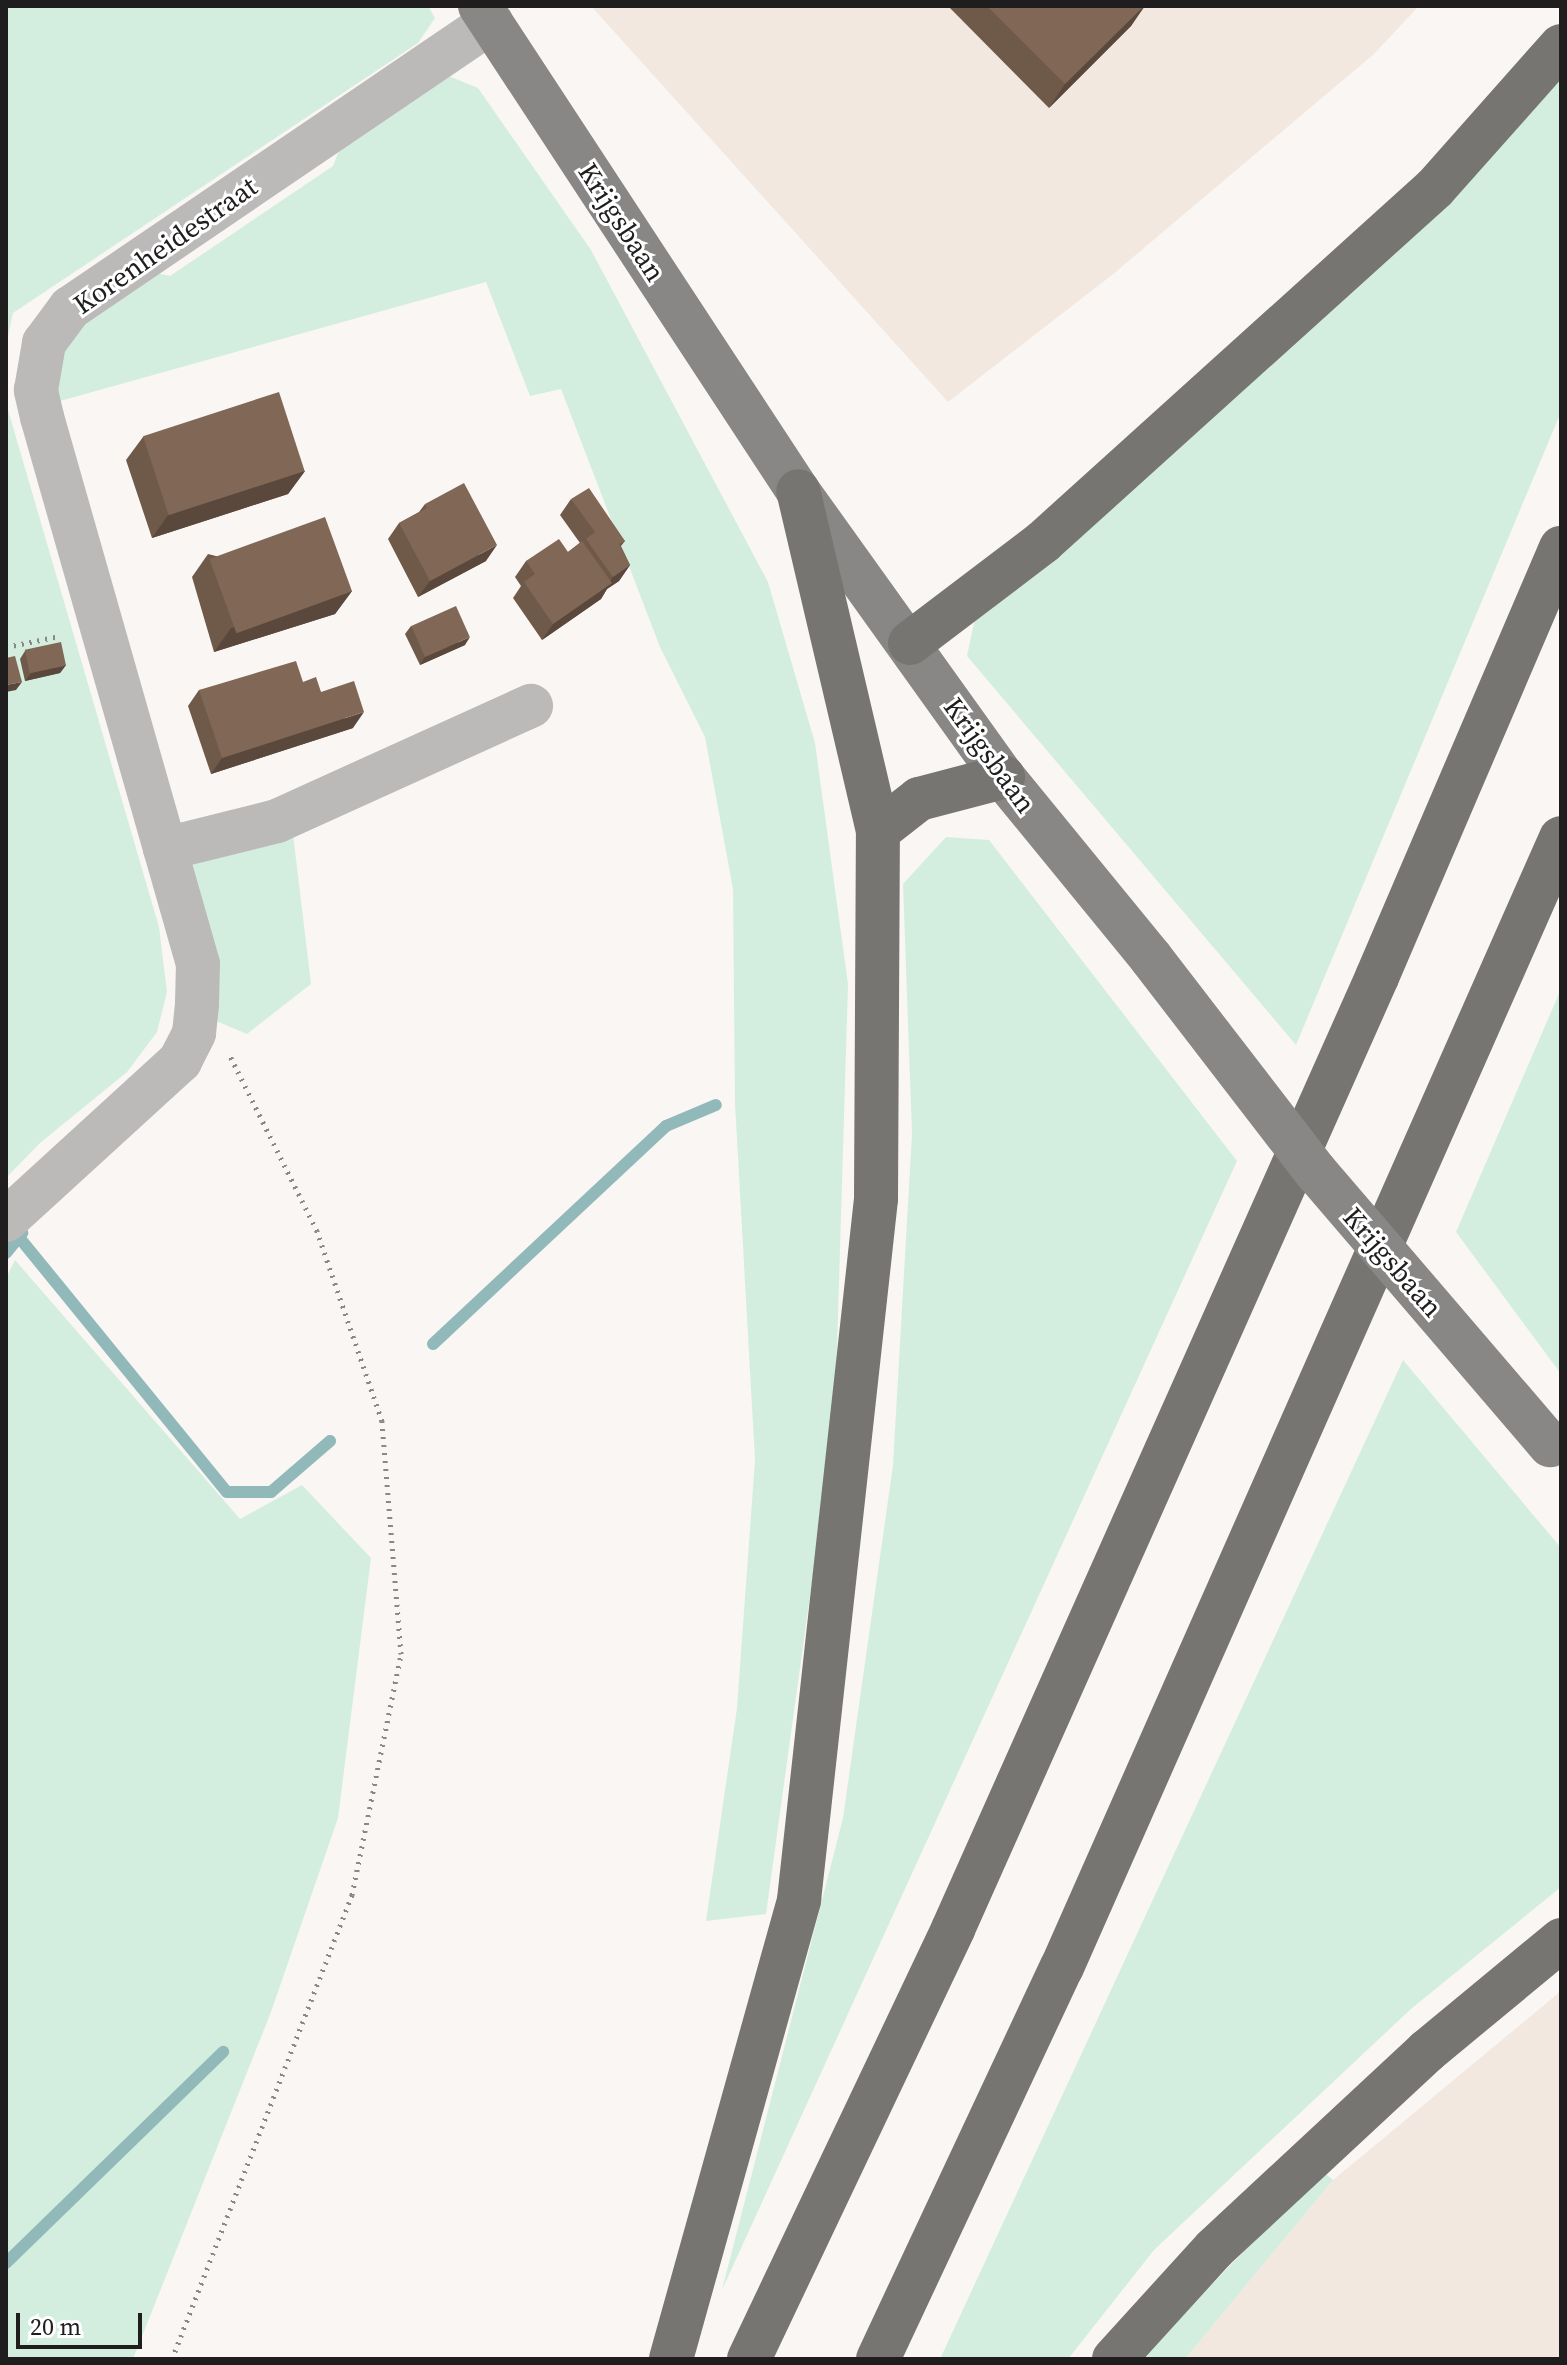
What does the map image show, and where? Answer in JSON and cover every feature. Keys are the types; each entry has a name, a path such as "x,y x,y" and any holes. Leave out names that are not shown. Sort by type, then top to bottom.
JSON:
{"highway":[{"path":"910,643 1043,542 1435,188 1561,46"},
{"path":"671,2359 799,1900 855,1428 876,1199 878,831 798,491"},
{"path":"749,2359 953,1929 1371,991 1561,548"},
{"path":"878,831 919,799 1003,777"},
{"path":"878,2359 1062,1967 1561,838"},
{"path":"1114,2359 1225,2238 1427,2051 1561,1940"}],"main road":[{"name":"Krijgsbaan","path":"485,14 798,491 910,643 1003,777 1151,958 1316,1172 1556,1452"}],"street":[{"name":"Korenheidestraat","path":"6,1220 180,1061 194,1033 197,1004 198,964 36,390 38,363 53,328 70,308 485,14"},
{"path":"165,849 277,821 531,706"}],"path":[{"path":"6,647 102,627"},
{"path":"172,2359 352,1895 401,1654 382,1421 317,1231 242,1074 197,1004"}],"shaded area":[{"path":"591,6 1419,6 1374,54 1112,275 948,402"},
{"path":"1561,1991 1561,2359 1185,2359 1333,2180"}],"green space":[{"path":"6,6 428,6 435,18 418,43 13,313 6,346"},
{"path":"1561,73 1561,412 1296,1045 967,656 975,618"},
{"path":"444,74 478,88 591,250 768,582 815,743 848,984 835,1415 766,1914 706,1921 737,1708 755,1460 735,1104 733,889 705,737 660,647 561,389 530,396 486,282 53,403 51,383 78,313 147,271 170,276 333,166 344,138"},
{"path":"6,403 159,927 167,992 157,1032 127,1072 40,1143 6,1178"},
{"path":"293,834 311,984 247,1034 216,1021 192,865"},
{"path":"946,837 989,840 1237,1161 722,2290 843,1818 893,1465 912,1134 903,884"},
{"path":"1561,989 1561,1374 1456,1232"},
{"path":"15,1260 240,1519 302,1485 371,1558 338,1818 271,2012 133,2359 6,2359 6,1278"},
{"path":"1403,1360 1561,1548 1561,1887 1412,2008 1154,2250 1068,2359 940,2359"},
{"path":"1321,2170 1333,2180 1185,2359 1141,2359"}],"building":[{"path":"987,6 1144,6 1065,84"},
{"path":"279,392 305,471 169,515 143,436"},
{"path":"464,483 497,545 430,581 399,523 427,508 425,504"},
{"path":"589,488 625,541 619,544 630,565 613,577 586,539 595,532 571,499"},
{"path":"325,517 352,591 236,633 209,559"},
{"path":"559,539 568,552 582,541 612,583 553,624 524,582 535,574 526,561"},
{"path":"456,606 470,637 425,657 411,626"},
{"path":"61,642 66,665 30,673 25,650"},
{"path":"15,656 22,682 6,685 6,658"},
{"path":"296,661 303,682 316,677 321,692 354,681 364,712 222,758 199,690"}],"waterway":[{"path":"433,1344 666,1126 716,1105"},
{"path":"6,1253 22,1233"},
{"path":"18,1236 227,1492 271,1492 330,1441"},
{"path":"6,2263 223,2052"}]}
